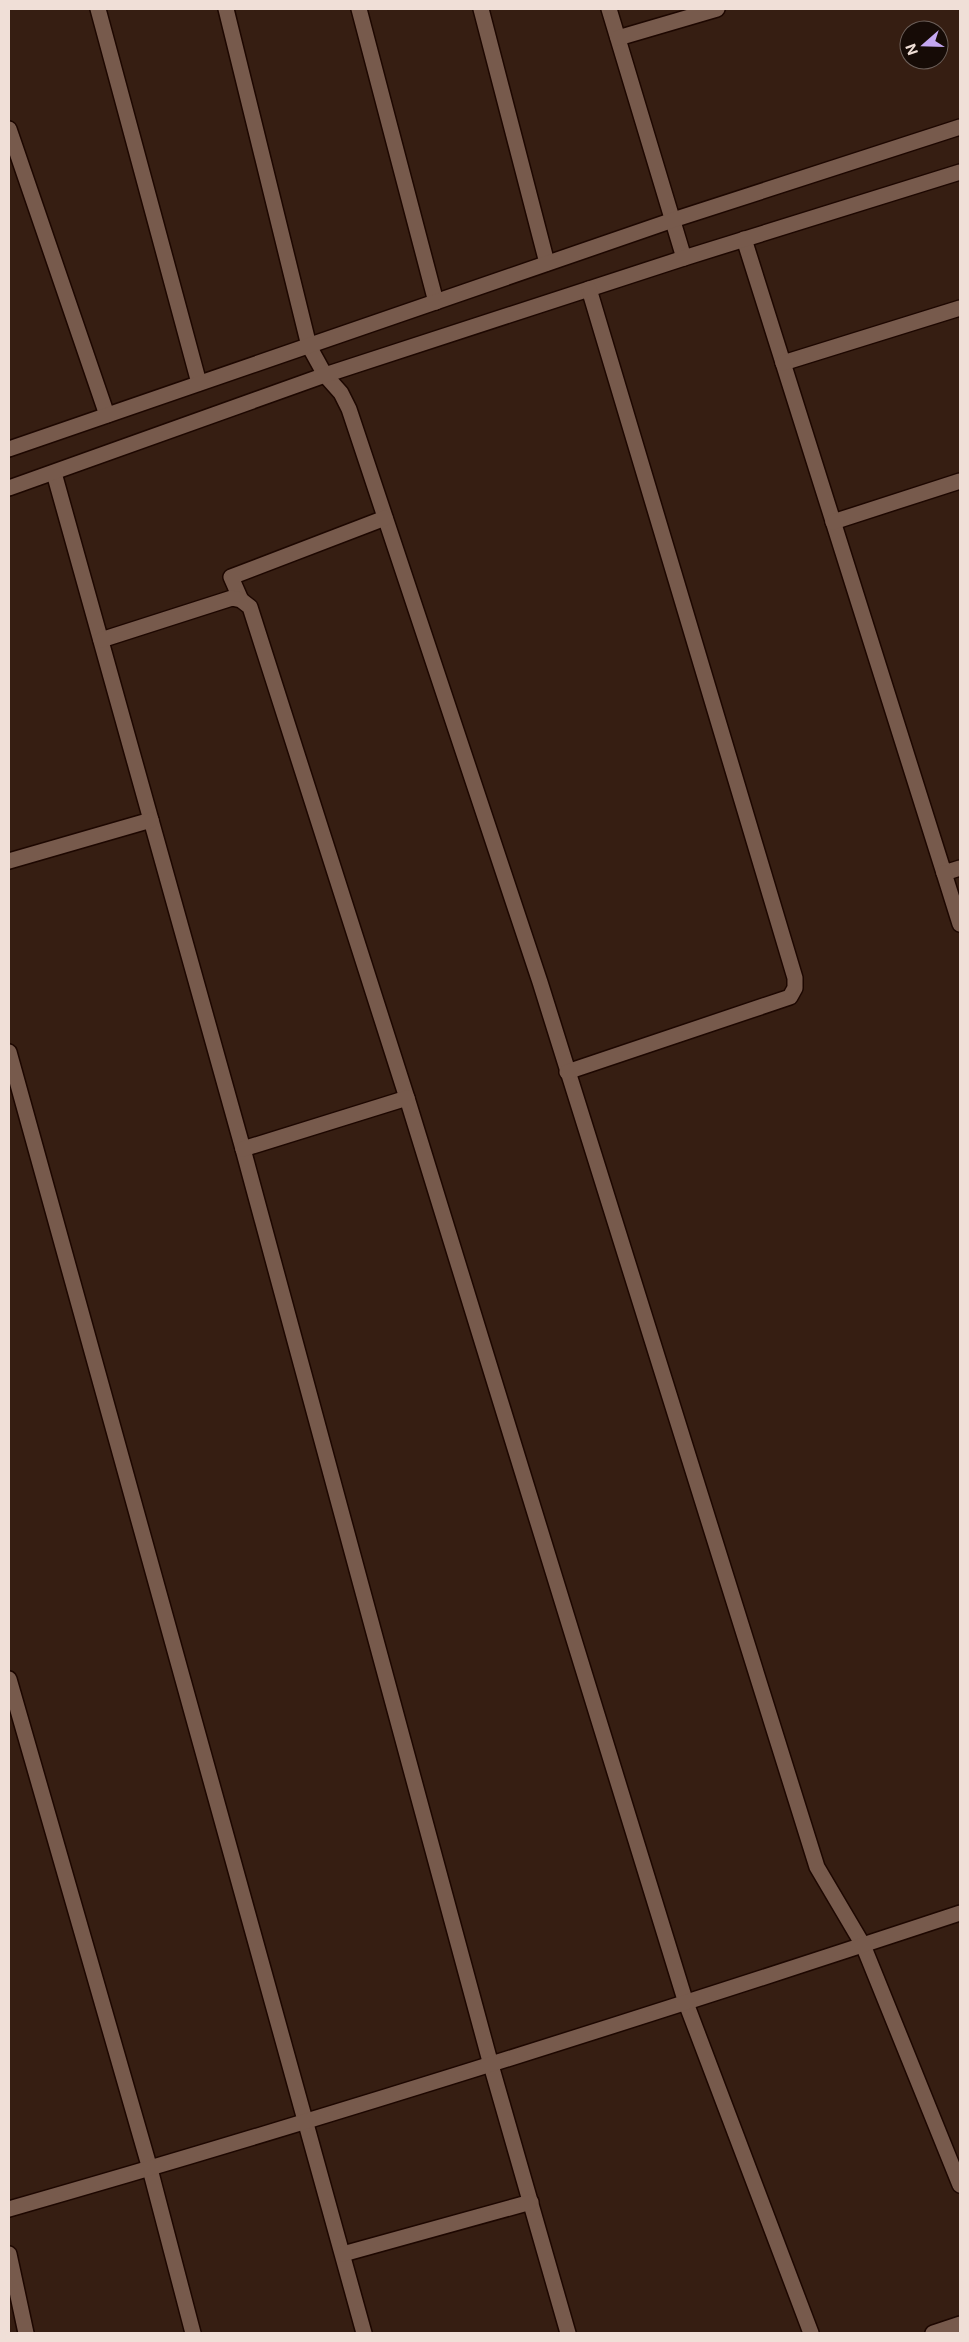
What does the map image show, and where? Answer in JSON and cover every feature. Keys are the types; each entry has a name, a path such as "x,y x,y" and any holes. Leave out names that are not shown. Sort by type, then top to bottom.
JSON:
{"street":[{"path":"98,9 199,383"},
{"path":"226,9 308,346 326,375 341,393 385,518 540,982 817,1867 863,1945 960,2185"},
{"path":"359,9 436,302"},
{"path":"481,9 547,263"},
{"path":"609,9 684,258"},
{"path":"618,38 717,9"},
{"path":"9,449 673,220 960,126"},
{"path":"9,129 107,415"},
{"path":"10,484 54,473 326,375 684,258 960,172"},
{"path":"744,239 960,924"},
{"path":"567,1072 790,997 795,988 792,969 589,289"},
{"path":"783,364 960,308"},
{"path":"54,473 243,1149 492,2065 568,2333"},
{"path":"834,522 960,481"},
{"path":"385,518 231,577 242,600 250,607 407,1098 686,2003 811,2333"},
{"path":"101,640 232,598 242,600"},
{"path":"9,861 151,820"},
{"path":"944,873 960,868"},
{"path":"9,1052 364,2333"},
{"path":"243,1149 407,1098"},
{"path":"9,1679 150,2169 193,2333"},
{"path":"9,2209 150,2169 492,2065 960,1913"},
{"path":"343,2254 531,2202"},
{"path":"9,2254 26,2333"},
{"path":"933,2333 960,2324"}]}
